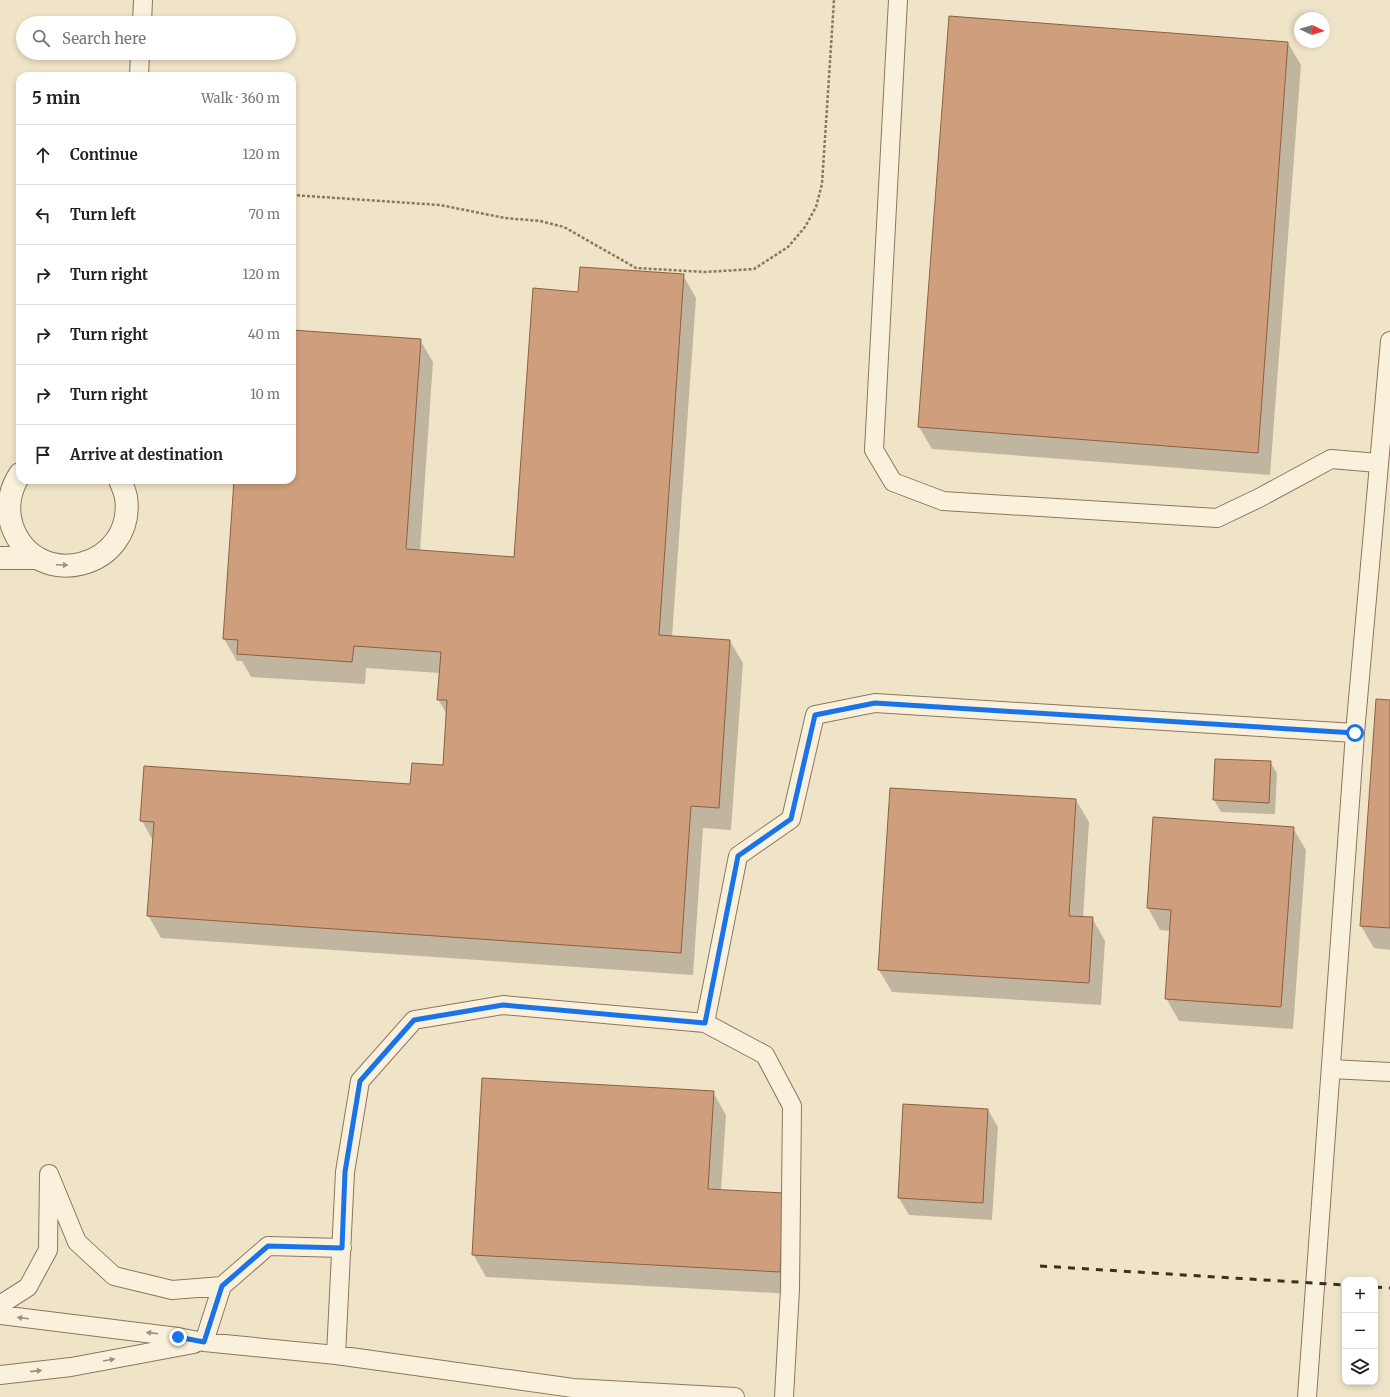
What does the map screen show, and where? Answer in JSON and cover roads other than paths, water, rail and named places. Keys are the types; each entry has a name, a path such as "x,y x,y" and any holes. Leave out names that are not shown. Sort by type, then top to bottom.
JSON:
{"street":[{"path":"16,482 12,489 5,522 25,548 37,558 55,565 74,566 93,561 108,550 120,535 126,516 126,497 121,484"},
{"path":"0,558 37,558"}],"lane":[{"path":"142,16 143,0"},
{"path":"898,0 874,450 893,482 943,501 1217,518 1259,498 1331,459 1378,464"},
{"path":"139,72 140,60"},
{"path":"1307,1397 1355,733 1390,341"},
{"path":"705,1023 738,856 791,819 815,715 875,703 1355,733"},
{"path":"336,1355 345,1172 360,1081 414,1020 503,1005 705,1023 765,1055 792,1106 790,1289 784,1397"},
{"path":"1331,1069 1390,1072"},
{"path":"0,1305 28,1287 48,1250 49,1174 77,1242 114,1276 172,1290 222,1286"},
{"path":"204,1342 222,1286 268,1246 342,1248"},
{"path":"0,1315 178,1337 204,1342 336,1355 573,1388 735,1397"},
{"path":"0,1374 71,1367 204,1342"}],"railway":[{"path":"1040,1266 1342,1285"},
{"path":"1378,1287 1390,1288"}]}
